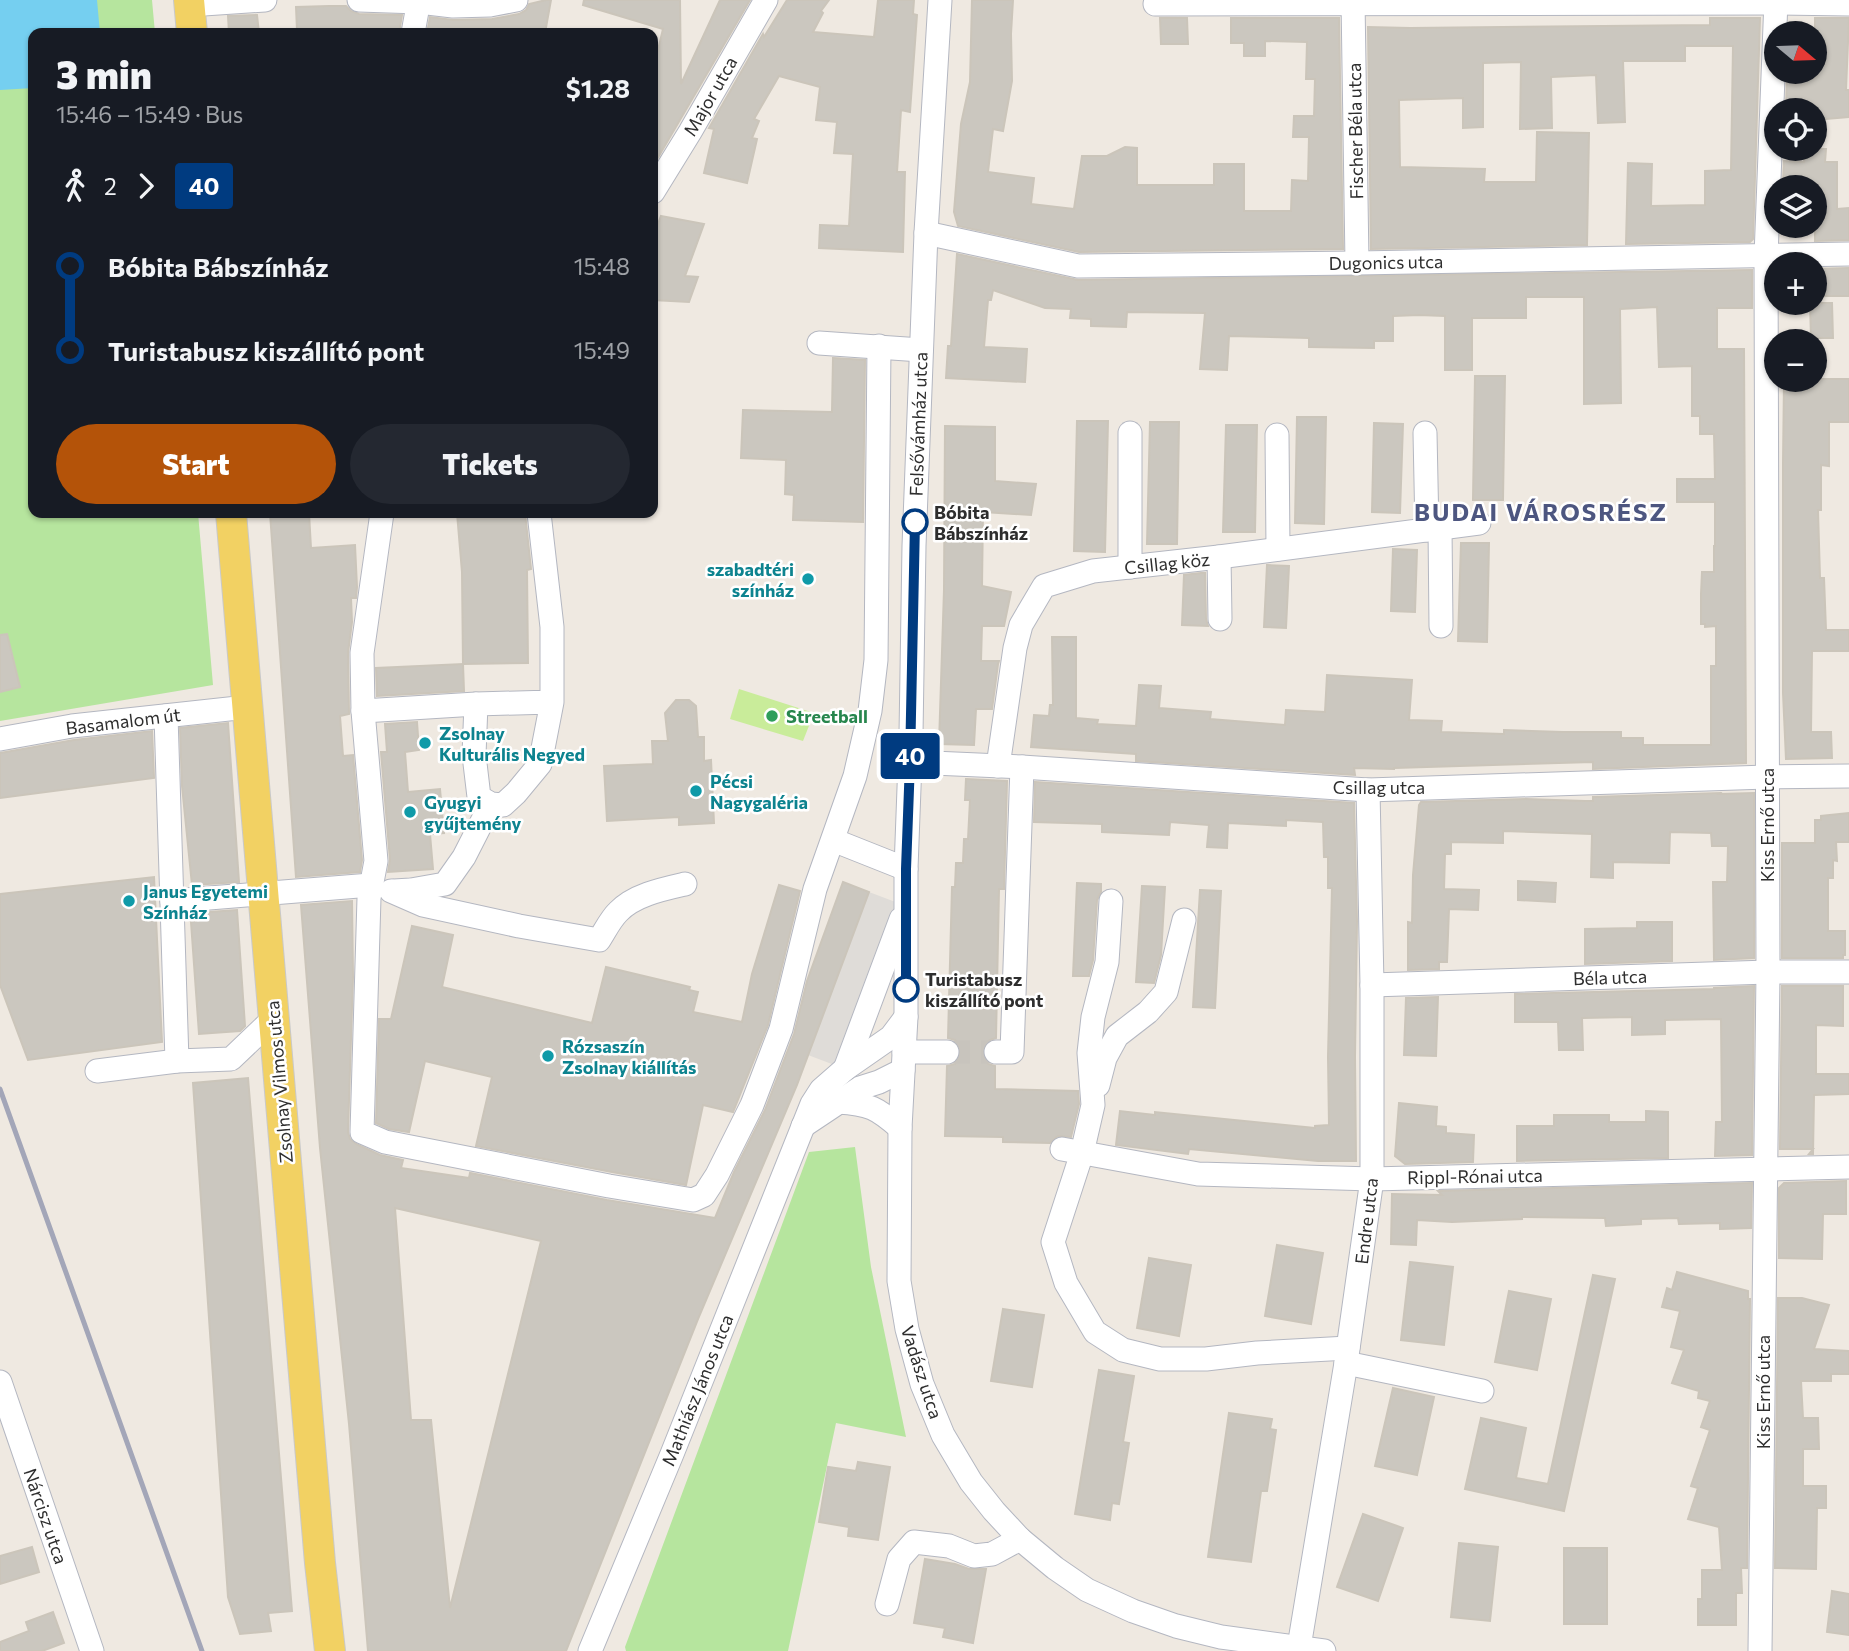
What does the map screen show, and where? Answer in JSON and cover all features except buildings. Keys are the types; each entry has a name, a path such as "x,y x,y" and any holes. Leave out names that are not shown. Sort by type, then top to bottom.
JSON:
{"main road":[{"name":"Zsolnay Vilmos utca","path":"231,518 320,1563 330,1651"}],"street":[{"path":"190,13 265,0"},
{"path":"359,0 419,1 453,6 490,5 516,0"},
{"name":"Major utca","path":"658,184 766,0"},
{"name":"Felsővámház utca","path":"906,1017 906,869 914,546 926,233 940,0"},
{"path":"414,28 419,1"},
{"path":"1155,4 1776,1 1849,4"},
{"name":"Kiss Ernő utca","path":"1766,252 1776,1"},
{"name":"Fischer Béla utca","path":"1353,2 1357,263"},
{"name":"Dugonics utca","path":"926,233 1078,266 1764,256"},
{"name":"Dugonics utca","path":"1827,255 1849,254"},
{"name":"Kiss Ernő utca","path":"1760,1651 1768,972 1766,315"},
{"path":"819,343 921,350"},
{"path":"381,518 362,653 363,711 377,889 362,1132 385,1142 693,1200 704,1195 717,1175 752,1105 781,1029 815,889 855,776 870,711 876,660 879,346"},
{"path":"1130,433 1130,567"},
{"path":"1425,433 1441,626"},
{"path":"1277,435 1278,549"},
{"path":"476,705 474,755 479,797 491,804 503,804 540,764 552,702 552,627 540,518"},
{"name":"Csillag köz","path":"998,766 1015,648 1021,625 1044,586 1093,571 1479,523"},
{"path":"1219,557 1220,619"},
{"path":"363,711 552,702"},
{"name":"Basamalom út","path":"0,739 72,726 247,707"},
{"path":"166,716 177,1061"},
{"name":"Csillag utca","path":"910,762 1368,790 1849,776"},
{"path":"996,1052 1012,1052 1022,767"},
{"name":"Endre utca","path":"1316,1650 1347,1356 1372,1179 1368,790"},
{"path":"172,901 377,889 411,890 445,884 464,858 491,804"},
{"path":"833,840 906,869"},
{"path":"377,889 423,905 599,940 618,912 636,900 685,884"},
{"path":"1093,1105 1090,1053 1093,1017 1107,962 1111,901"},
{"name":"Mathiász János utca","path":"845,1069 906,906"},
{"path":"1184,919 1166,992 1148,1012 1117,1036 1105,1058 1093,1105 1072,1151 1053,1242 1066,1283 1095,1332 1123,1350 1160,1359 1206,1359 1257,1353 1347,1356 1482,1391"},
{"name":"Béla utca","path":"1372,985 1768,972 1849,972"},
{"name":"Mathiász János utca","path":"590,1651 812,1104 821,1090 845,1069 891,1037 906,1017"},
{"name":"Vadász utca","path":"906,1017 900,1128 899,1281 907,1329 922,1384 943,1435 971,1482 1020,1539 1087,1590 1133,1611 1176,1626 1221,1637 1316,1650"},
{"path":"97,1071 177,1061 231,1059 273,1018"},
{"path":"801,1128 860,1088 879,1082 904,1061 947,1052"},
{"path":"838,1102 860,1103 880,1110 900,1128"},
{"name":"Rippl-Rónai utca","path":"1072,1151 1198,1174 1372,1179 1849,1167"},
{"name":"Nárcisz utca","path":"0,1382 92,1651"},
{"path":"887,1604 899,1559 914,1542 949,1546 974,1556 992,1553 1020,1539"}],"green space":[{"path":"0,0 152,0 155,28 28,28 28,518 198,518 213,685 0,721"},
{"name":"Streetball","path":"739,689 814,713 803,741 730,719"},
{"path":"855,1147 871,1267 906,1437 836,1423 788,1651 626,1651 625,1647 809,1152"}],"shaded area":[{"path":"869,892 906,906 845,1069 808,1055"}],"water":[{"path":"0,0 97,0 100,28 28,28 28,88 0,90"}],"tunnel":[{"path":"947,1052 996,1052"}],"railway":[{"path":"0,1089 202,1651"}],"bus line":[{"name":"40","path":"906,989 906,869 915,522"}],"place":[{"name":"Bóbita Bábszínház","path":"915,522"},
{"name":"szabadtéri színház","path":"808,579"},
{"name":"Streetball","path":"772,716"},
{"name":"Zsolnay Kulturális Negyed","path":"425,743"},
{"name":"Pécsi Nagygaléria","path":"696,791"},
{"name":"Gyugyi gyűjtemény","path":"410,812"},
{"name":"Janus Egyetemi Színház","path":"129,901"},
{"name":"Turistabusz kiszállító pont","path":"906,989"},
{"name":"Rózsaszín Zsolnay kiállítás","path":"548,1056"}],"district":[{"name":"BUDAI VÁROSRÉSZ","path":"1541,511"}]}
